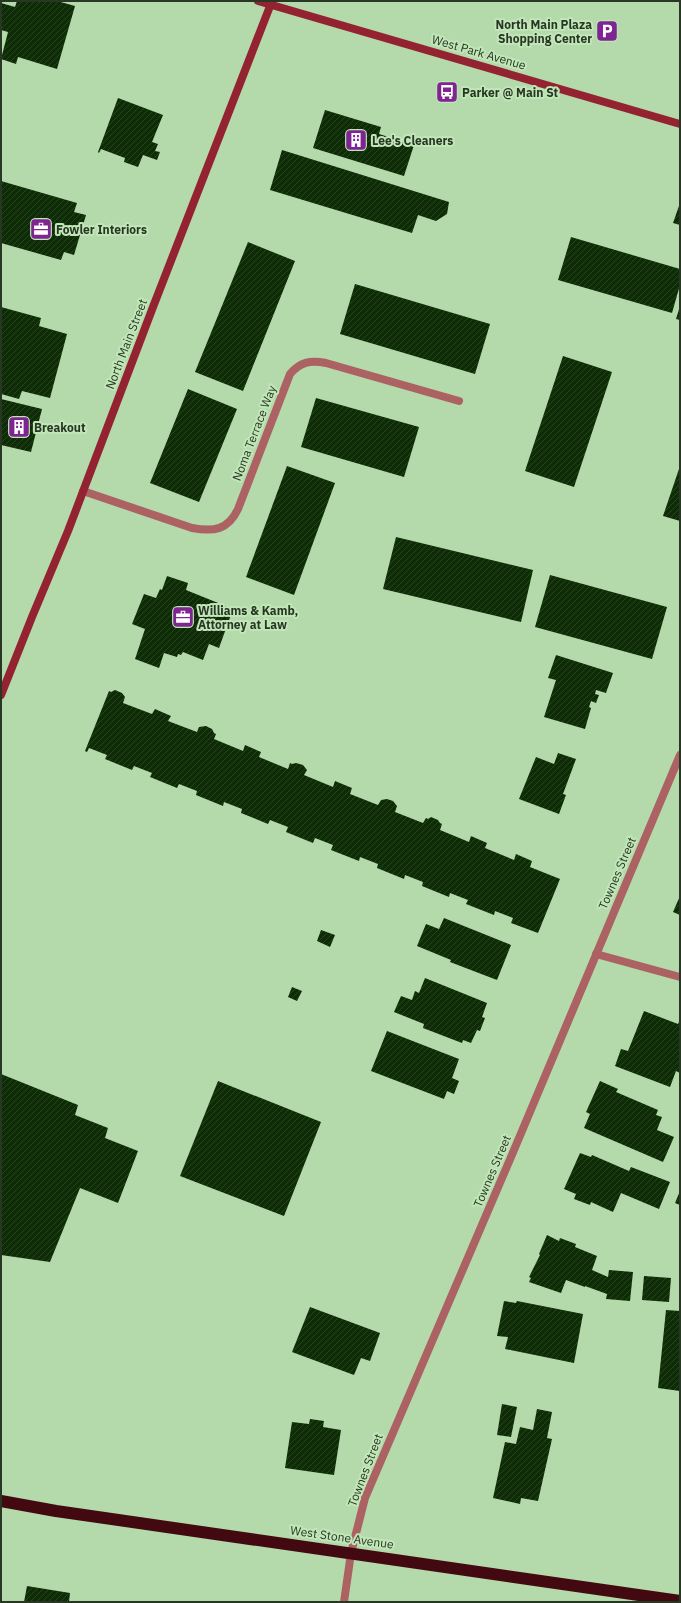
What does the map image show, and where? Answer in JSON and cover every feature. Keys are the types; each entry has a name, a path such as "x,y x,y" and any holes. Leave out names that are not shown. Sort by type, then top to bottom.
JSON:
{"highway":[{"name":"West Stone Avenue","path":"1,1501 56,1511 351,1552 680,1601"}],"street":[{"name":"West Park Avenue","path":"258,1 271,3 680,124"},
{"name":"North Main Street","path":"1,695 83,491 155,300 271,3"},
{"name":"Noma Terrace Way","path":"83,491 192,528 208,530 227,524 232,520 238,509 290,374 299,365 305,362 318,361 326,363 459,401"},
{"name":"Townes Street","path":"344,1602 351,1552 365,1498 680,756"},
{"path":"596,954 680,977"}],"building":[{"path":"17,1 57,1 75,6 57,69 18,57 16,64 1,59 8,32 1,30 1,3 15,7"},
{"path":"118,98 163,115 152,142 158,144 155,151 160,152 157,160 143,155 138,167 124,162 125,158 101,149 99,153 98,152"},
{"name":"Lee's Cleaners","path":"325,110 381,127 379,134 414,145 404,176 313,148"},
{"path":"282,150 449,202 447,214 436,221 418,215 412,233 270,190"},
{"name":"Fowler Interiors","path":"1,181 77,203 74,212 86,215 74,255 64,252 61,260 1,243"},
{"path":"680,203 680,225 673,223"},
{"path":"571,237 680,269 680,285 672,313 558,280"},
{"path":"248,242 295,261 243,391 195,372"},
{"path":"355,284 490,324 475,374 340,334"},
{"path":"680,306 680,320 676,319"},
{"path":"1,307 41,318 39,326 67,334 50,398 22,391 19,399 1,394"},
{"path":"563,356 612,372 574,487 525,471"},
{"path":"188,389 237,409 199,502 150,483"},
{"path":"316,398 419,427 404,477 301,447"},
{"name":"Breakout","path":"1,399 42,409 31,452 1,445"},
{"path":"287,466 335,483 294,595 246,577"},
{"path":"680,466 680,521 663,516"},
{"path":"396,537 533,570 521,622 383,589"},
{"path":"550,575 667,607 652,659 535,627"},
{"name":"Williams & Kamb, Attorney at Law","path":"167,576 188,583 186,590 233,609 219,648 209,644 203,660 183,652 181,655 178,654 177,657 164,653 159,668 135,659 145,629 132,624 144,594 156,598 160,589 162,590"},
{"path":"556,655 613,673 606,693 596,690 595,694 599,695 596,703 591,701 589,707 591,708 585,729 544,717 556,680 548,678"},
{"path":"115,690 122,693 125,697 123,703 152,714 155,709 171,716 168,721 197,732 199,727 206,726 212,729 216,734 214,739 243,751 245,745 261,752 259,757 288,769 290,763 303,765 307,770 304,775 333,787 335,781 352,788 350,794 378,805 381,800 387,799 393,801 397,806 395,812 423,823 426,818 428,819 431,817 438,820 442,824 440,830 469,842 471,836 487,843 485,848 514,860 516,854 532,861 530,867 560,879 538,933 511,923 513,918 495,911 494,915 466,904 468,900 450,893 449,897 422,886 423,882 405,875 404,879 377,868 378,864 360,857 359,861 331,850 333,845 315,838 313,843 286,832 288,827 270,820 268,824 241,813 242,809 224,802 223,806 196,795 197,791 179,784 177,788 150,777 152,773 134,766 132,770 105,759 107,755 89,748 87,752 85,751 109,691 111,692"},
{"path":"558,753 576,759 563,794 566,795 559,814 519,799 536,757 554,764"},
{"path":"680,896 680,915 673,912"},
{"path":"444,918 511,945 497,980 450,962 451,960 417,946 426,924 439,929"},
{"path":"321,930 335,935 330,947 317,941"},
{"path":"425,978 487,1003 482,1017 485,1018 480,1031 477,1030 471,1043 463,1040 462,1043 423,1028 424,1024 394,1012 401,996 412,1000 415,991 419,993"},
{"path":"292,987 302,991 297,1001 288,997"},
{"path":"644,1011 678,1024 680,1020 680,1073 676,1071 670,1087 615,1066 621,1049 628,1051"},
{"path":"387,1031 459,1059 452,1078 459,1081 454,1094 447,1091 444,1099 371,1071"},
{"path":"1,1074 78,1105 75,1115 108,1128 105,1138 138,1151 118,1203 80,1188 50,1262 1,1255"},
{"path":"218,1081 321,1122 284,1216 180,1176"},
{"path":"600,1081 618,1089 616,1092 658,1110 656,1115 662,1117 657,1130 674,1137 663,1162 584,1128 590,1114 586,1112"},
{"path":"580,1153 591,1157 592,1155 629,1171 631,1167 670,1182 659,1209 621,1193 613,1212 591,1202 590,1205 574,1199 576,1194 564,1189"},
{"path":"680,1191 680,1205 675,1203"},
{"path":"547,1235 559,1241 560,1238 576,1244 575,1247 597,1256 592,1270 608,1277 609,1270 633,1272 630,1301 606,1299 607,1294 566,1280 561,1293 529,1282 531,1278 529,1277 540,1255 539,1254"},
{"path":"644,1276 671,1278 669,1302 642,1300"},
{"path":"504,1301 516,1303 517,1301 583,1314 574,1363 505,1349 508,1337 497,1336"},
{"path":"310,1307 380,1333 370,1361 361,1358 354,1375 292,1352"},
{"path":"666,1310 680,1311 680,1391 658,1388"},
{"path":"502,1404 517,1407 511,1437 497,1435"},
{"path":"537,1409 552,1412 547,1438 552,1439 538,1501 521,1498 520,1504 493,1498 505,1442 516,1444 520,1427 533,1430"},
{"path":"310,1419 324,1421 323,1427 341,1430 334,1475 285,1468 292,1422 309,1424"},
{"path":"27,1586 70,1593 69,1602 24,1602"}],"place":[{"name":"North Main Plaza Shopping Center","path":"607,31"},
{"name":"Parker @ Main St","path":"447,92"},
{"name":"Lee's Cleaners","path":"356,140"},
{"name":"Fowler Interiors","path":"41,229"},
{"name":"Breakout","path":"19,427"},
{"name":"Williams & Kamb, Attorney at Law","path":"183,617"}]}
